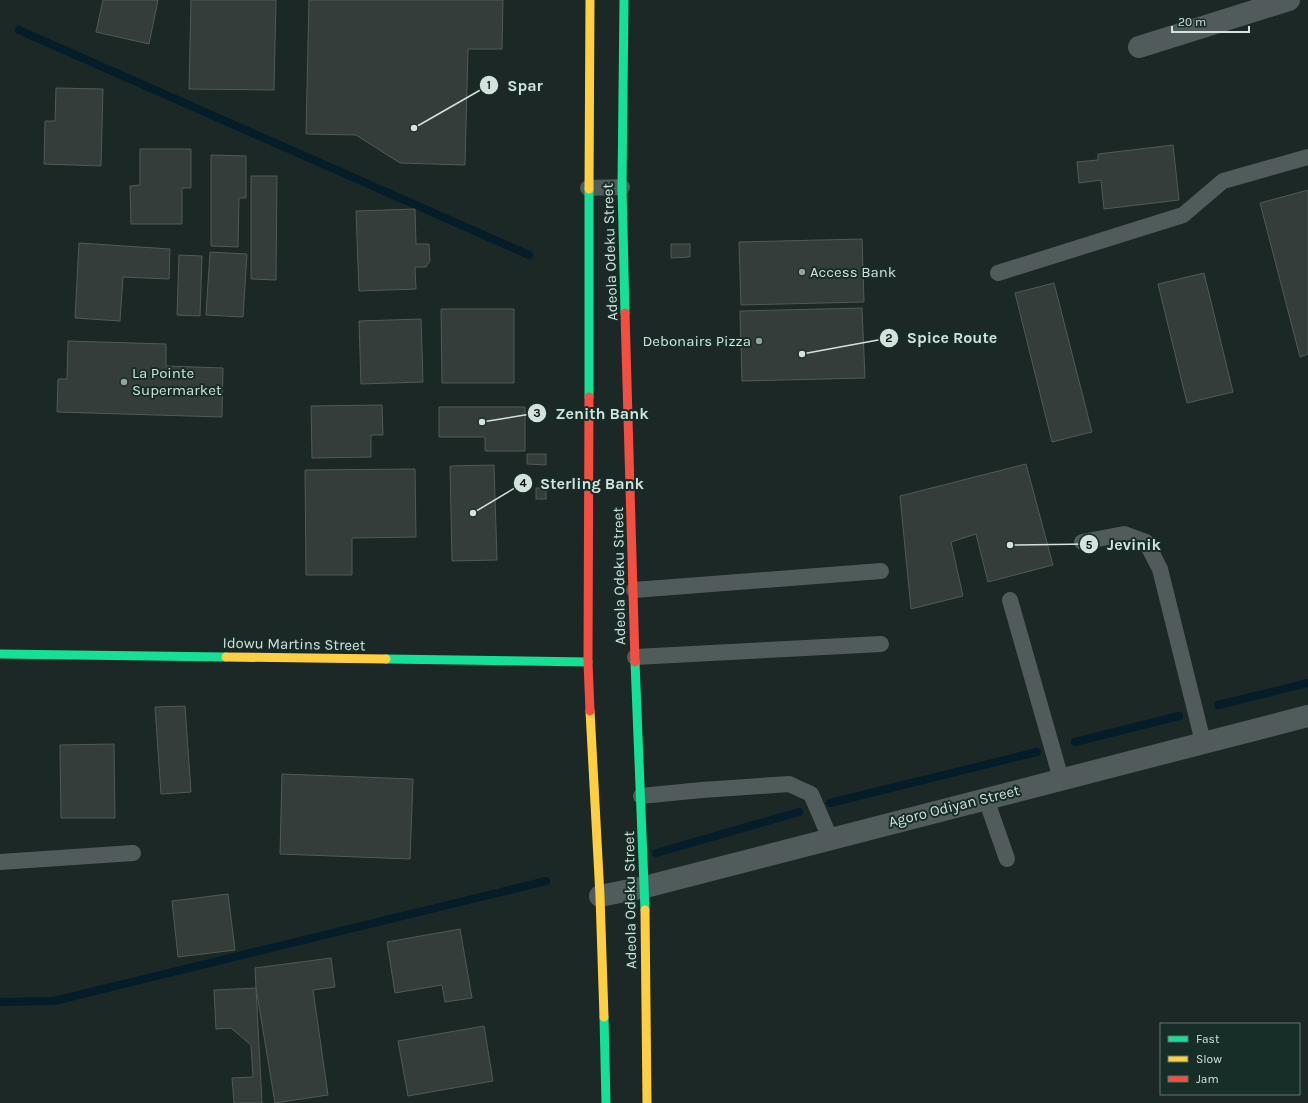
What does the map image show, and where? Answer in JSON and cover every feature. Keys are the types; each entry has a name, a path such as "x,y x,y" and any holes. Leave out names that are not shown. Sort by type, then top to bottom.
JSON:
{"main road":[{"name":"Adeola Odeku Street","path":"590,0 588,188 588,662 600,896 606,1103"},
{"name":"Adeola Odeku Street","path":"624,0 622,187 635,657 645,887 647,1103"},
{"name":"Idowu Martins Street","path":"0,654 588,662"}],"street":[{"path":"1139,47 1289,0"},
{"name":"Agoro Odiyan Street","path":"600,896 645,887 830,838 1308,716"}],"lane":[{"path":"998,273 1183,215 1223,181 1308,157"},
{"path":"588,188 622,187"},
{"path":"1082,542 1124,534 1146,542 1160,568 1203,742"},
{"path":"634,590 881,571"},
{"path":"1010,600 1060,779"},
{"path":"635,657 881,644"},
{"path":"641,796 789,784 811,794 830,838"},
{"path":"986,799 1007,859"},
{"path":"0,862 133,853"}],"building":[{"path":"103,0 158,0 149,44 96,32"},
{"path":"191,0 276,0 274,90 189,89"},
{"path":"309,0 503,0 502,49 468,49 465,165 400,163 356,135 306,134"},
{"path":"56,88 103,89 101,166 44,164 45,121 55,121"},
{"path":"1173,145 1179,200 1104,209 1101,180 1079,183 1077,162 1098,160 1098,154"},
{"path":"140,149 191,149 191,188 182,188 182,224 131,224 130,186 140,185"},
{"path":"211,155 246,156 246,198 239,198 238,247 211,246"},
{"path":"251,176 277,176 276,280 251,279"},
{"path":"1308,190 1308,354 1300,357 1260,203"},
{"path":"415,209 416,244 429,244 430,261 426,267 415,267 416,289 359,291 356,211"},
{"name":"Access Bank","path":"862,239 864,302 741,305 739,242"},
{"path":"79,243 170,249 169,279 123,277 120,321 75,318"},
{"path":"671,244 690,244 690,257 671,258"},
{"path":"210,252 247,254 243,317 206,315"},
{"path":"179,255 202,256 200,316 177,315"},
{"path":"1204,273 1233,392 1187,403 1158,284"},
{"path":"1054,283 1092,432 1052,442 1015,293"},
{"path":"862,308 865,378 742,381 740,311"},
{"path":"441,309 514,309 514,383 442,383"},
{"path":"421,319 423,382 361,384 359,321"},
{"path":"68,341 166,344 166,366 223,368 222,417 57,412 58,379 67,379"},
{"path":"382,405 383,435 371,435 371,457 312,458 311,406"},
{"path":"439,407 525,407 525,451 485,451 485,437 439,437"},
{"path":"527,454 546,454 546,465 527,464"},
{"path":"1026,464 1053,565 988,582 976,534 951,542 963,596 911,609 900,496"},
{"path":"494,465 497,560 452,561 450,466"},
{"path":"415,469 416,537 352,538 352,575 306,575 305,470"},
{"path":"536,488 546,488 546,499 536,499"},
{"path":"185,706 191,792 161,794 155,707"},
{"path":"114,744 115,818 61,818 60,745"},
{"path":"282,774 413,779 410,859 280,854"},
{"path":"228,894 235,950 178,957 172,901"},
{"path":"460,929 472,998 445,1002 442,985 395,993 387,942"},
{"path":"331,958 335,987 313,990 328,1095 275,1103 256,988 255,968"},
{"path":"256,988 262,1103 234,1103 232,1078 253,1077 251,1045 231,1028 216,1029 214,990"},
{"path":"484,1026 493,1081 408,1096 398,1041"}],"waterway":[{"path":"19,30 529,255"},
{"path":"1218,705 1308,683"},
{"path":"1075,742 1179,716"},
{"path":"830,803 1037,752"},
{"path":"656,853 799,812"},
{"path":"0,1002 54,1001 546,881"}],"traffic: fast":[{"path":"624,0 622,187 625,313"},
{"path":"589,189 589,397"},
{"path":"0,654 226,657"},
{"path":"386,659 588,662"},
{"path":"635,662 645,910"},
{"path":"604,1017 606,1103"}],"traffic: slow":[{"path":"589,189 590,0"},
{"path":"226,657 386,659"},
{"path":"590,711 600,896 604,1017"},
{"path":"645,910 647,1103"}],"traffic: jam":[{"path":"625,313 635,662"},
{"path":"589,397 588,662 590,711"}],"place":[{"name":"Spar","path":"414,128"},
{"name":"Access Bank","path":"802,272"},
{"name":"Debonairs Pizza","path":"759,341"},
{"name":"Spice Route","path":"802,354"},
{"name":"La Pointe Supermarket","path":"124,382"},
{"name":"Zenith Bank","path":"482,422"},
{"name":"Sterling Bank","path":"473,513"},
{"name":"Jevinik","path":"1010,545"}]}
